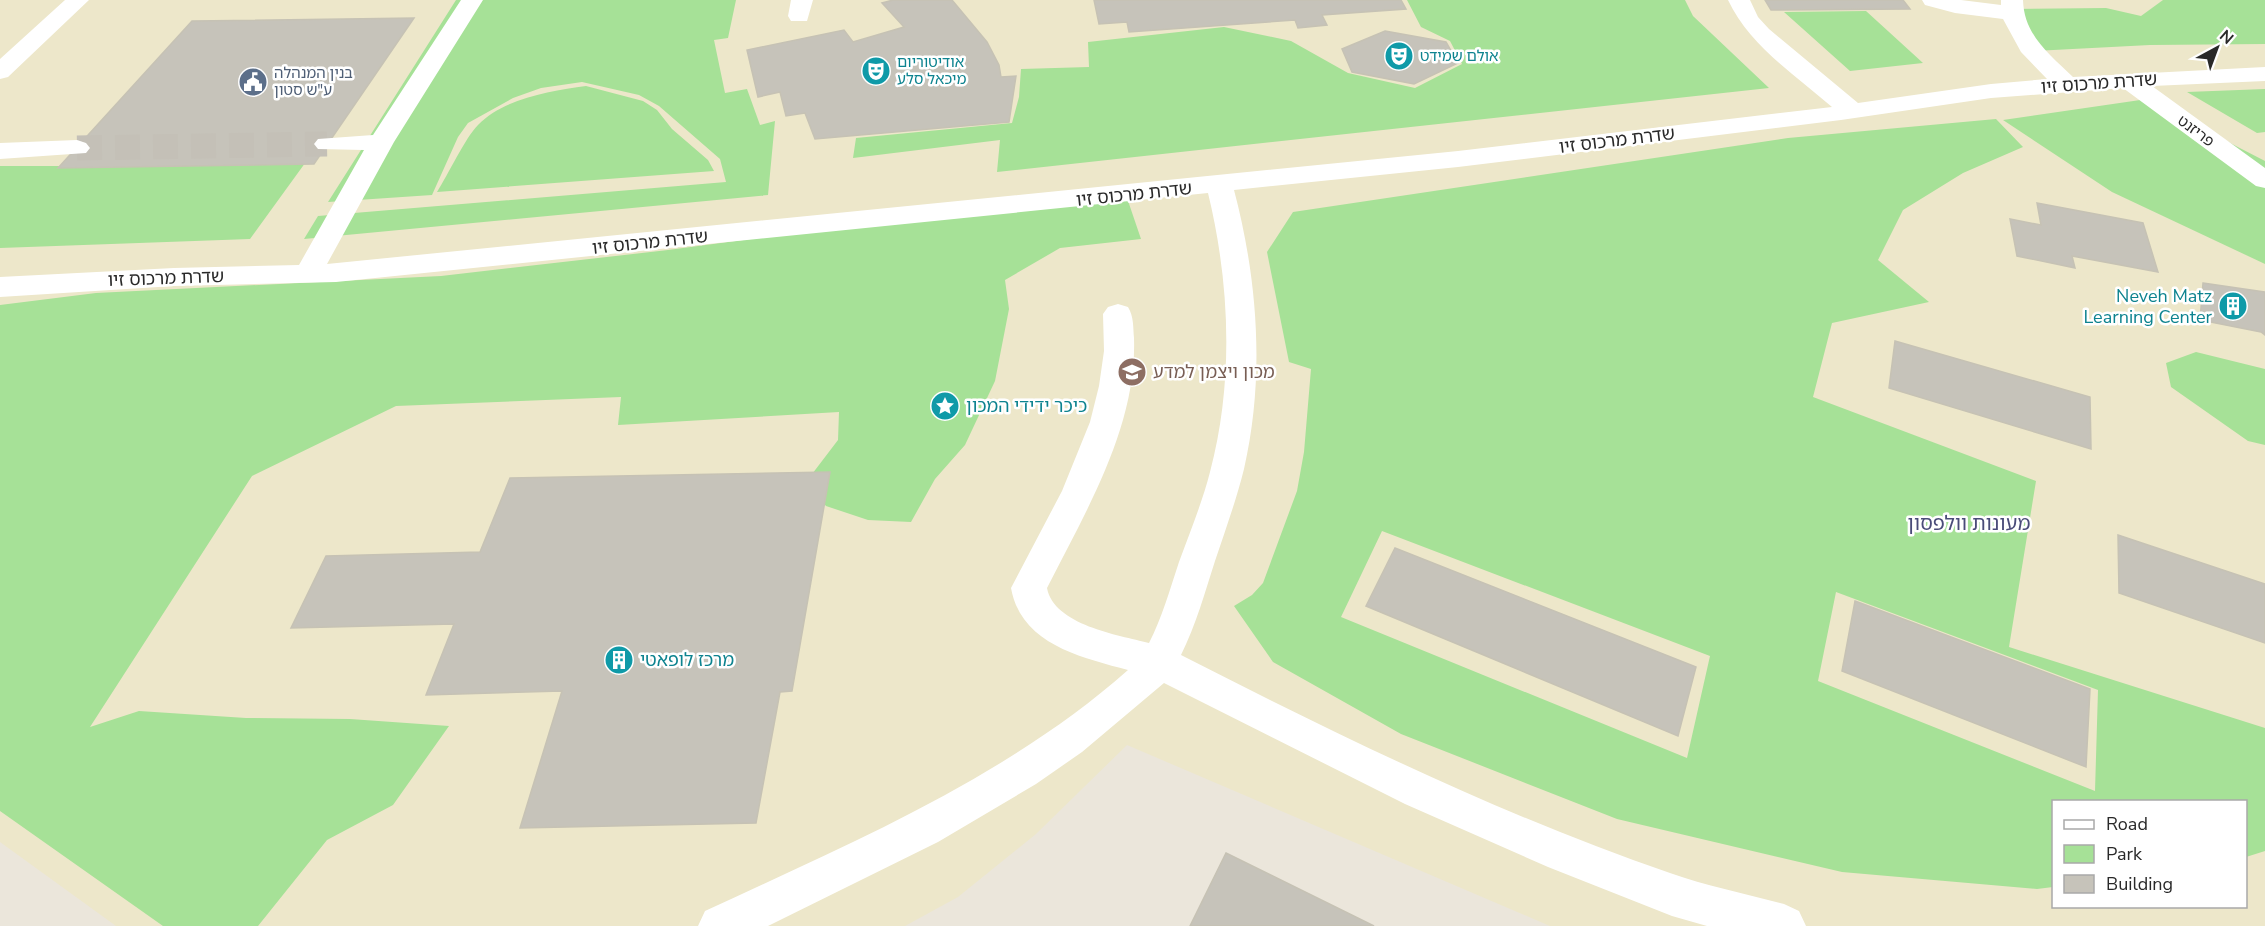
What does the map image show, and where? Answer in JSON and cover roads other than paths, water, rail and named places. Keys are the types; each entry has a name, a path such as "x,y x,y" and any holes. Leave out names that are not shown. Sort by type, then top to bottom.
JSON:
{"street":[{"path":"0,72 78,0"},
{"path":"307,275 381,142 472,0"},
{"path":"1739,0 1748,18 1761,34 1852,111"},
{"path":"1933,0 1955,6 2011,7 2019,34 2067,85"},
{"name":"שדרת מרכוס זיו","path":"0,287 174,277 307,275 1219,185 1458,159 1852,111 1946,97 2128,80 2265,74"},
{"name":"פריזנט","path":"2128,80 2265,180"},
{"path":"327,144 381,142"},
{"path":"0,150 77,148"},
{"path":"720,926 840,869 958,808 1084,729 1129,692 1159,662 1213,517 1230,455 1239,400 1239,313 1235,260 1230,221 1219,185"},
{"path":"1118,314 1117,363 1100,438 1083,485 1029,588 1032,604 1052,625 1084,642 1159,662 1409,786 1563,853 1672,895 1784,926"}],"tunnel":[{"path":"77,148 327,144"}],"place":[{"name":"אולם שמידט","path":"1399,56"},
{"name":"אודיטוריום מיכאל סלע","path":"876,71"},
{"name":"בנין המנהלה ע\"ש סטון","path":"253,82"},
{"name":"Neveh Matz Learning Center","path":"2233,306"},
{"name":"מכון ויצמן למדע","path":"1132,372"},
{"name":"כיכר ידידי המכון","path":"945,406"},
{"name":"מרכז לופאטי","path":"619,660"}],"district":[{"name":"מעונות וולפסון","path":"1969,523"}]}
